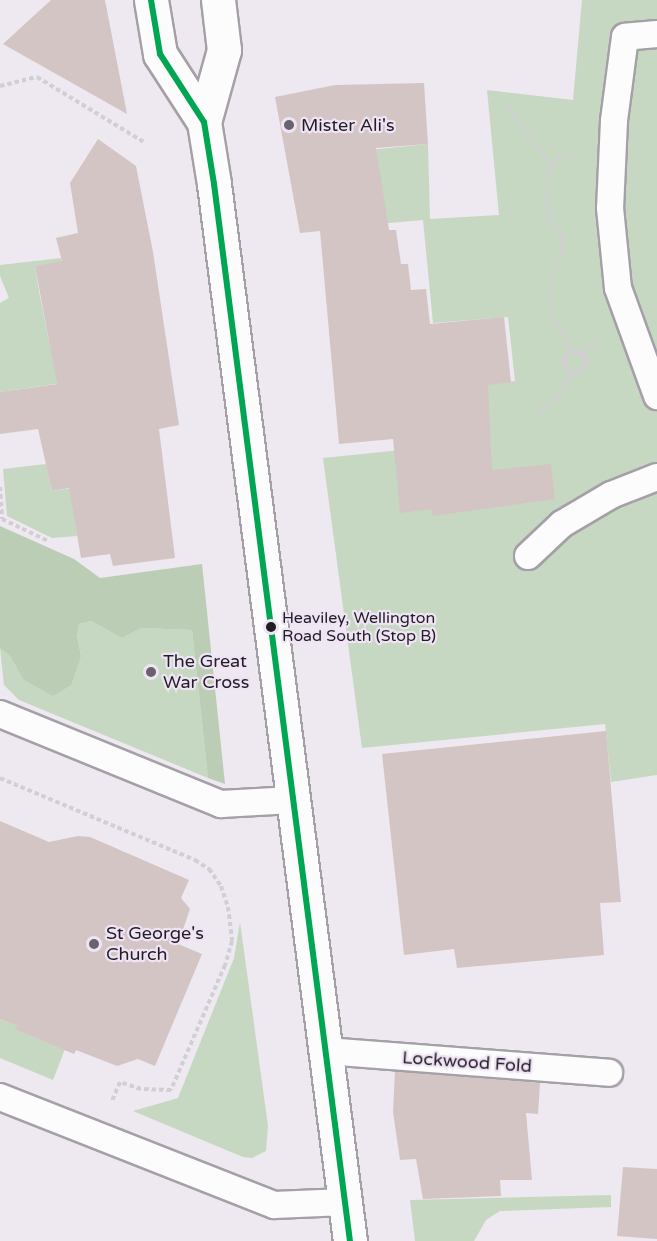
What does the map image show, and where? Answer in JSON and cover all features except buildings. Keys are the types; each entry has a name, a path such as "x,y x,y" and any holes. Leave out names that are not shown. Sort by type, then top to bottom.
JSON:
{"highway":[{"path":"151,0 160,54 204,122 214,184 350,1241"},
{"path":"204,122 224,50 218,0"}],"lane":[{"path":"657,34 625,37 615,121 610,208 618,288 657,396"},
{"path":"528,556 562,524 611,495 657,477"},
{"path":"0,714 221,804 293,800"},
{"name":"Lockwood Fold","path":"326,1051 609,1073"},
{"path":"0,1097 274,1205 345,1202"}],"path":[{"path":"0,86 37,77 144,142"},
{"path":"509,108 550,163 547,206 549,218 560,230 562,237 562,250 550,295 552,312 570,351"},
{"path":"540,413 552,405 573,373 583,370 586,362 582,352 570,351 565,356 563,363 566,369 573,373"},
{"path":"0,487 2,519 48,541"},
{"path":"0,778 195,860 209,868 221,886 228,907 232,941 225,965 171,1090 141,1089 120,1082 108,1112"}],"green space":[{"path":"582,0 657,0 657,775 611,782 605,724 362,748 323,458 401,450 417,392 515,381 508,317 433,323 423,220 367,225 349,152 428,144 430,219 499,215 487,90 573,100"},
{"path":"61,258 62,262 35,266 39,291 50,346 82,380 0,392 0,303 9,298 0,276 0,265"},
{"path":"46,464 52,491 99,484 74,513 77,536 52,538 7,516 3,469"},
{"path":"0,526 74,559 100,578 202,564 225,784 208,778 192,630 142,628 122,638 91,621 79,624 77,635 81,656 71,685 53,696 23,679 10,656 0,648"},
{"path":"91,621 122,638 142,628 192,630 208,778 19,700 4,685 0,648 10,656 23,679 81,656 77,634 79,624"},
{"path":"240,922 268,1126 266,1151 252,1158 243,1157 133,1111 178,1098 234,958"},
{"path":"0,1019 17,1026 16,1029 65,1049 53,1080 0,1058"},
{"path":"611,1195 611,1207 500,1211 486,1220 474,1241 415,1241 410,1200"}],"transit line":[{"path":"151,0 160,54 204,122 214,184 350,1241"}],"place":[{"name":"Mister Ali's","path":"289,125"},
{"name":"Heaviley, Wellington Road South (Stop B)","path":"271,627"},
{"name":"The Great War Cross","path":"151,672"},
{"name":"St George's Church","path":"94,944"}]}
